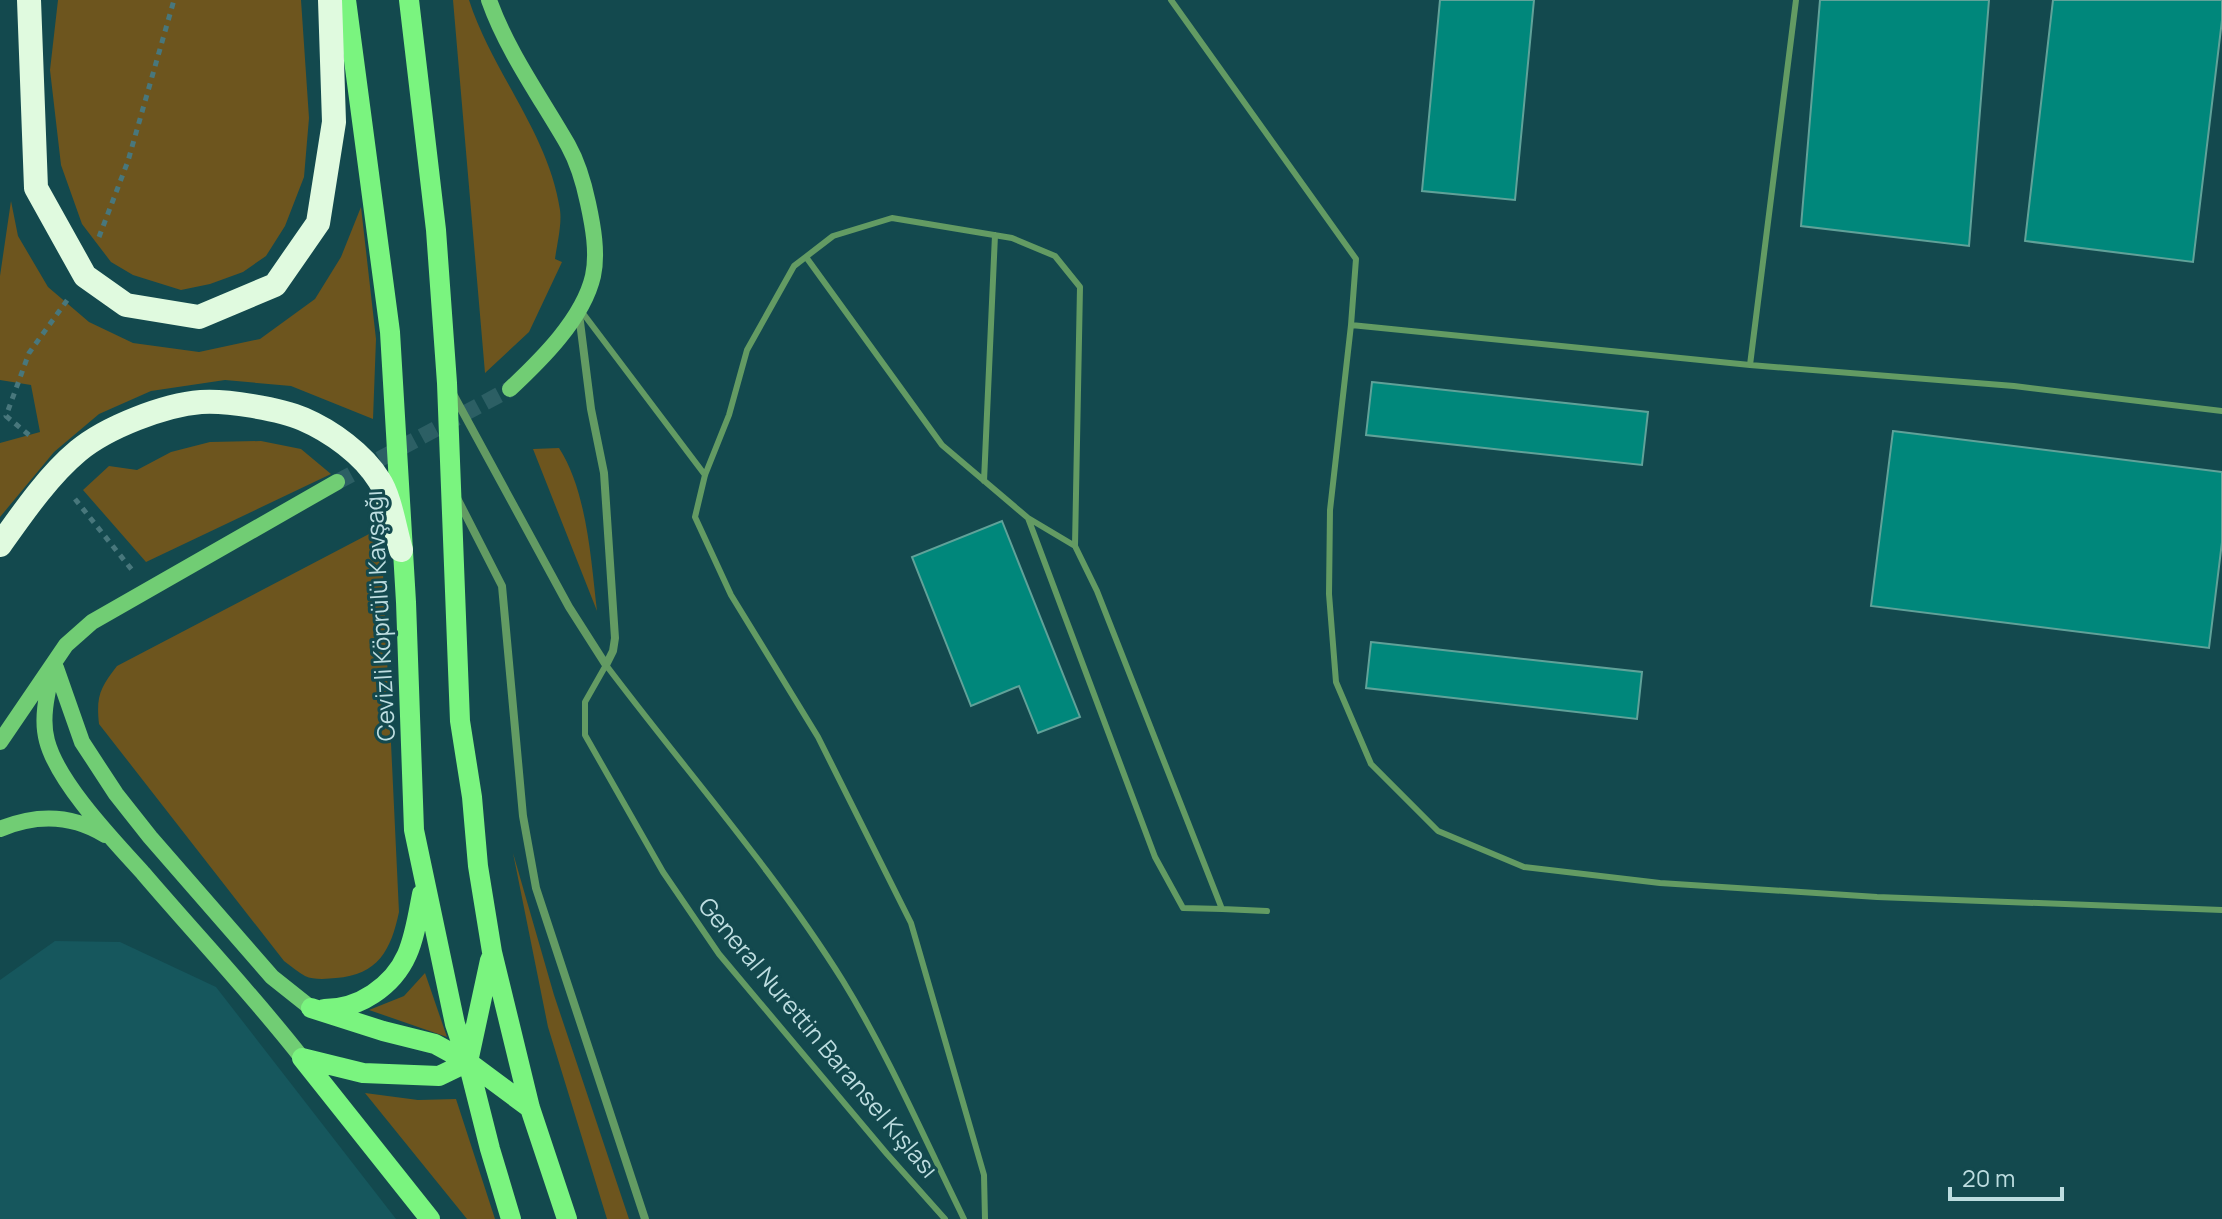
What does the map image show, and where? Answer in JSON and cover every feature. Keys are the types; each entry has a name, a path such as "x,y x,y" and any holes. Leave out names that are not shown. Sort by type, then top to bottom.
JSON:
{"highway":[{"path":"29,0 36,188 85,276 126,305 199,317 275,285 318,223 334,122 330,0"},
{"path":"0,545 30,503 78,451 134,418 201,402 250,406 303,418 344,444 363,460 381,482 401,550"}],"main road":[{"name":"Cevizli Köprülü Kavşağı","path":"346,0 390,332 406,602 414,830 455,1024 511,1219"},
{"path":"409,0 436,230 447,383 460,721 492,952 530,1108 567,1219"},
{"path":"489,0 510,45 570,149 594,228 593,276 579,308 546,354 510,389"},
{"path":"0,742 66,645 92,622 337,482"},
{"path":"54,663 45,706 46,740 70,785 115,842 274,1023 430,1219"},
{"path":"54,663 82,742 116,794 272,977 311,1008 435,1044 468,1062 530,1108"},
{"path":"0,829 22,820 49,817 91,827 115,842"},
{"path":"311,1008 334,1009 361,1002 388,984 402,967 411,947 424,887"},
{"path":"468,1062 492,952"},
{"path":"302,1058 363,1073 439,1076 468,1062"}],"street":[{"path":"579,308 591,409 604,473 615,638 606,665"},
{"name":"General Nurettin Baransel Kışlası","path":"447,383 569,607 606,665"},
{"path":"451,487 502,586 523,816 536,888 645,1219"}],"lane":[{"path":"1171,0 1356,259 1330,510 1329,594 1336,682 1371,764 1438,831 1524,867 1660,883 1877,897 2222,910"},
{"path":"1750,365 1796,0"},
{"path":"985,1219 984,1175 911,923 818,737 725,582 695,517 705,475 729,415 747,350 794,266 833,236 892,218 1012,238 1055,256 1080,287 1075,546 1097,591 1222,909"},
{"path":"984,481 995,235"},
{"path":"806,257 942,445 1028,518 1075,546"},
{"path":"579,308 705,475"},
{"path":"1351,325 1750,365 2014,386 2222,411"},
{"path":"1028,518 1155,857 1183,908 1267,911"},
{"name":"General Nurettin Baransel Kışlası","path":"945,1219 719,954 663,872 585,735 585,702 606,665 791,906 843,982 870,1029 964,1219"}],"path":[{"path":"29,435 6,416 29,353 85,276 128,161 174,0"},
{"path":"75,499 149,591"}],"shaded area":[{"path":"58,0 301,0 309,118 304,177 285,226 266,256 243,272 181,290 133,275 111,262 82,224 61,165 50,70"},
{"path":"453,0 469,0 491,52 544,155 560,210 555,259 562,262 529,332 485,373"},
{"path":"11,201 18,236 48,287 89,322 133,343 199,352 260,339 315,299 341,257 361,207 376,339 373,419 291,386 225,380 151,391 99,414 54,452 0,517 0,443 40,432 31,385 0,380 0,276"},
{"path":"261,441 301,449 331,474 146,562 83,490 109,466 137,470 171,452 210,442"},
{"path":"559,448 582,505 597,611 533,449"},
{"path":"369,534 382,553 399,912 387,949 372,966 350,976 316,979 305,976 284,961 99,724 98,706 103,687 117,666"},
{"path":"513,853 554,995 629,1219 607,1219 548,1027"},
{"path":"55,941 120,942 216,987 396,1219 0,1219 0,980"},
{"path":"425,973 447,1037 369,1010 404,996"},
{"path":"365,1093 418,1100 456,1099 495,1219 467,1219"}],"building":[{"path":"1440,0 1534,0 1515,200 1422,191"},
{"path":"1820,0 1989,0 1969,246 1801,226"},
{"path":"2053,0 2222,0 2193,262 2025,241"},
{"path":"1372,382 1648,412 1642,465 1366,435"},
{"path":"1893,431 2222,472 2222,542 2209,648 1871,606"},
{"path":"1002,521 1080,717 1038,733 1019,686 971,706 912,557"},
{"path":"1371,642 1642,672 1637,719 1366,688"}],"tunnel":[{"path":"337,482 510,389"}]}
